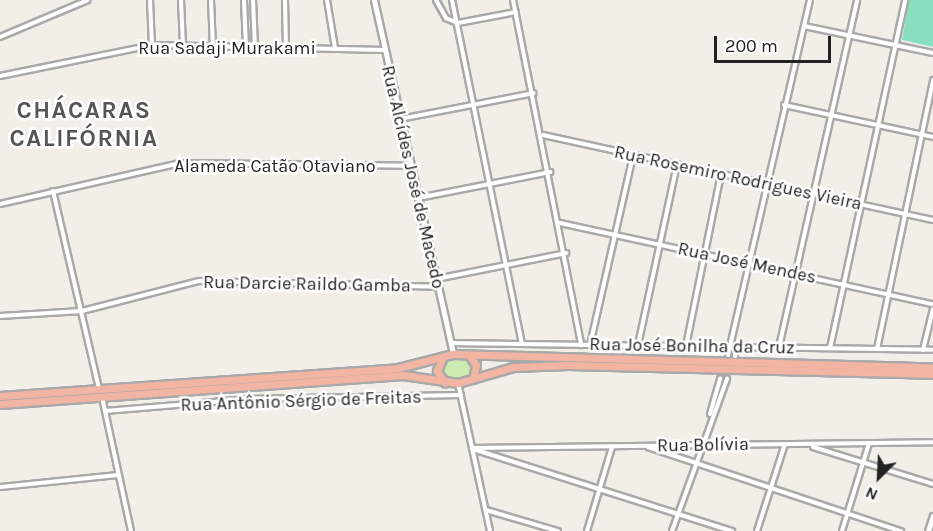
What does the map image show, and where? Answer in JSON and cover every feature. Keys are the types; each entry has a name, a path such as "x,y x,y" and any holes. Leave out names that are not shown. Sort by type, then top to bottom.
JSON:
{"highway":[{"path":"0,396 398,368 442,359 453,354 933,367"},
{"path":"469,355 476,365 472,379"},
{"path":"442,359 437,371 445,383"},
{"path":"0,404 100,389 403,375 445,383 458,383 513,367 568,365 933,374"}],"street":[{"path":"0,37 88,0"},
{"path":"150,0 152,45"},
{"path":"181,0 183,46"},
{"path":"211,0 213,47"},
{"path":"244,0 246,47"},
{"path":"253,0 255,47"},
{"path":"285,0 286,48"},
{"path":"327,0 335,48"},
{"name":"Rua Alcídes José de Macedo","path":"374,0 453,354"},
{"path":"436,0 446,18 458,24 516,12"},
{"path":"452,0 522,344"},
{"path":"513,0 543,135 581,345"},
{"path":"728,355 735,339 750,264 770,185 784,105 810,0"},
{"path":"779,347 857,0"},
{"path":"830,348 858,204 878,126 905,0"},
{"path":"804,26 933,53"},
{"name":"Rua Sadaji Murakami","path":"0,76 152,45 385,50"},
{"path":"877,349 886,294 933,80"},
{"path":"400,119 534,93"},
{"path":"784,105 933,137"},
{"name":"Rua Rosemiro Rodrigues Vieira","path":"543,135 933,220"},
{"path":"590,345 633,155"},
{"name":"Alameda Catão Otaviano","path":"0,204 180,163 411,166"},
{"path":"638,345 677,164"},
{"path":"418,198 550,172"},
{"path":"686,346 721,174"},
{"path":"53,191 131,531"},
{"name":"Rua José Mendes","path":"560,223 933,304"},
{"path":"436,279 566,253"},
{"name":"Rua Darcie Raildo Gamba","path":"0,316 82,311 199,281 438,287"},
{"path":"923,350 933,309"},
{"path":"735,339 735,356"},
{"name":"Rua José Bonilha da Cruz","path":"451,343 933,350"},
{"path":"672,531 720,378"},
{"path":"710,415 727,379"},
{"path":"458,383 490,531"},
{"name":"Rua Antônio Sérgio de Freitas","path":"105,411 248,399 461,395"},
{"name":"Rua Bolívia","path":"473,449 933,442"},
{"path":"842,531 869,443"},
{"path":"757,531 785,444"},
{"path":"808,445 933,484"},
{"path":"645,446 901,531"},
{"path":"587,531 612,447"},
{"path":"473,449 732,531"},
{"path":"0,487 118,475"},
{"path":"486,510 558,531"},
{"path":"928,531 933,516"}],"green space":[{"path":"909,0 933,0 933,47 902,40"},
{"path":"458,356 467,360 471,369 467,378 458,382 449,378 445,369 449,360"}],"tunnel":[{"path":"727,379 733,360"}],"district":[{"name":"CHÁCARAS CALIFÓRNIA","path":"84,125"}]}
